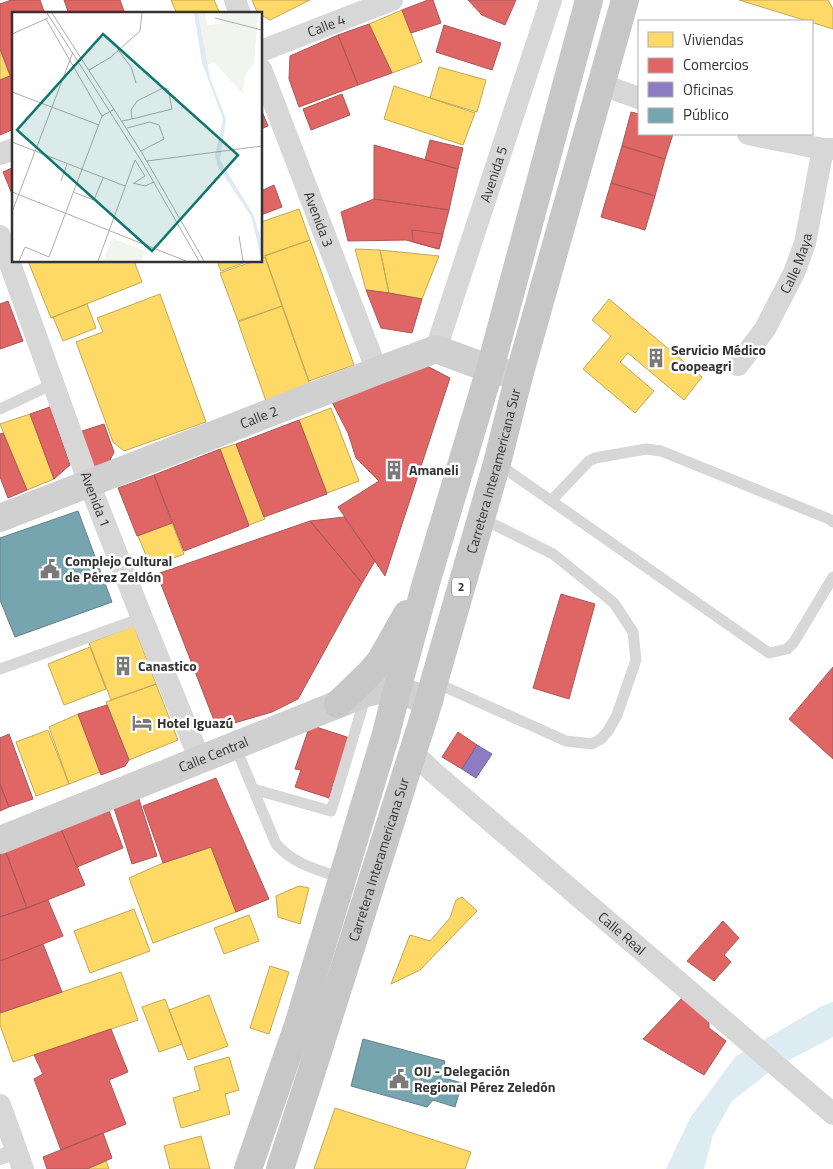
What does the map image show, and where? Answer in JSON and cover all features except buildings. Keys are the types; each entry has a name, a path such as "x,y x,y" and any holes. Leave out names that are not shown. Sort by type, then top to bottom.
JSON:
{"highway":[{"name":"Carretera Interamericana Sur","path":"248,1169 298,1025 386,734 426,583 490,369 589,0"},
{"name":"Carretera Interamericana Sur","path":"280,1169 432,691 625,0"},
{"path":"338,704 370,674 381,660 426,583"}],"main road":[{"path":"436,350 490,369 519,376"},
{"name":"Calle 2","path":"0,518 377,371 436,350"},
{"name":"Calle Central","path":"0,840 366,693 379,690 432,691"}],"street":[{"path":"235,0 239,12"},
{"name":"Calle 4","path":"262,51 392,0"},
{"name":"Avenida 5","path":"436,350 551,0"},
{"name":"Avenida 3","path":"262,72 377,371"},
{"path":"602,85 638,98"},
{"path":"753,135 828,149"},
{"name":"Calle Maya","path":"738,365 765,329 794,273 805,243 828,149"},
{"path":"0,154 12,150"},
{"name":"Avenida 1","path":"0,236 89,483 200,760"},
{"name":"Calle Real","path":"413,753 833,1114"},
{"path":"0,1105 13,1159"}],"lane":[{"path":"0,409 53,384"},
{"path":"551,501 589,461 595,458 646,449 660,451 833,522"},
{"path":"497,463 770,652 787,649 794,642 833,577"},
{"path":"432,691 566,741 592,744 601,739 608,731 617,715 636,660 633,632 614,603 554,554 481,518"},
{"path":"0,669 142,618"},
{"path":"252,789 332,811 366,693"},
{"path":"235,746 276,844 284,854 296,862 342,878"}],"shaded area":[{"path":"833,1002 833,1037 776,1067 732,1101 713,1135 704,1169 666,1169 690,1118 736,1056 822,1006"}],"place":[{"name":"Servicio Médico Coopeagri","path":"656,358"},
{"name":"Amaneli","path":"394,470"},
{"name":"Complejo Cultural de Pérez Zeldón","path":"50,569"},
{"name":"Canastico","path":"123,666"},
{"name":"Hotel Iguazú","path":"142,723"},
{"name":"OIJ - Delegación Regional Pérez Zeledón","path":"399,1079"}]}
